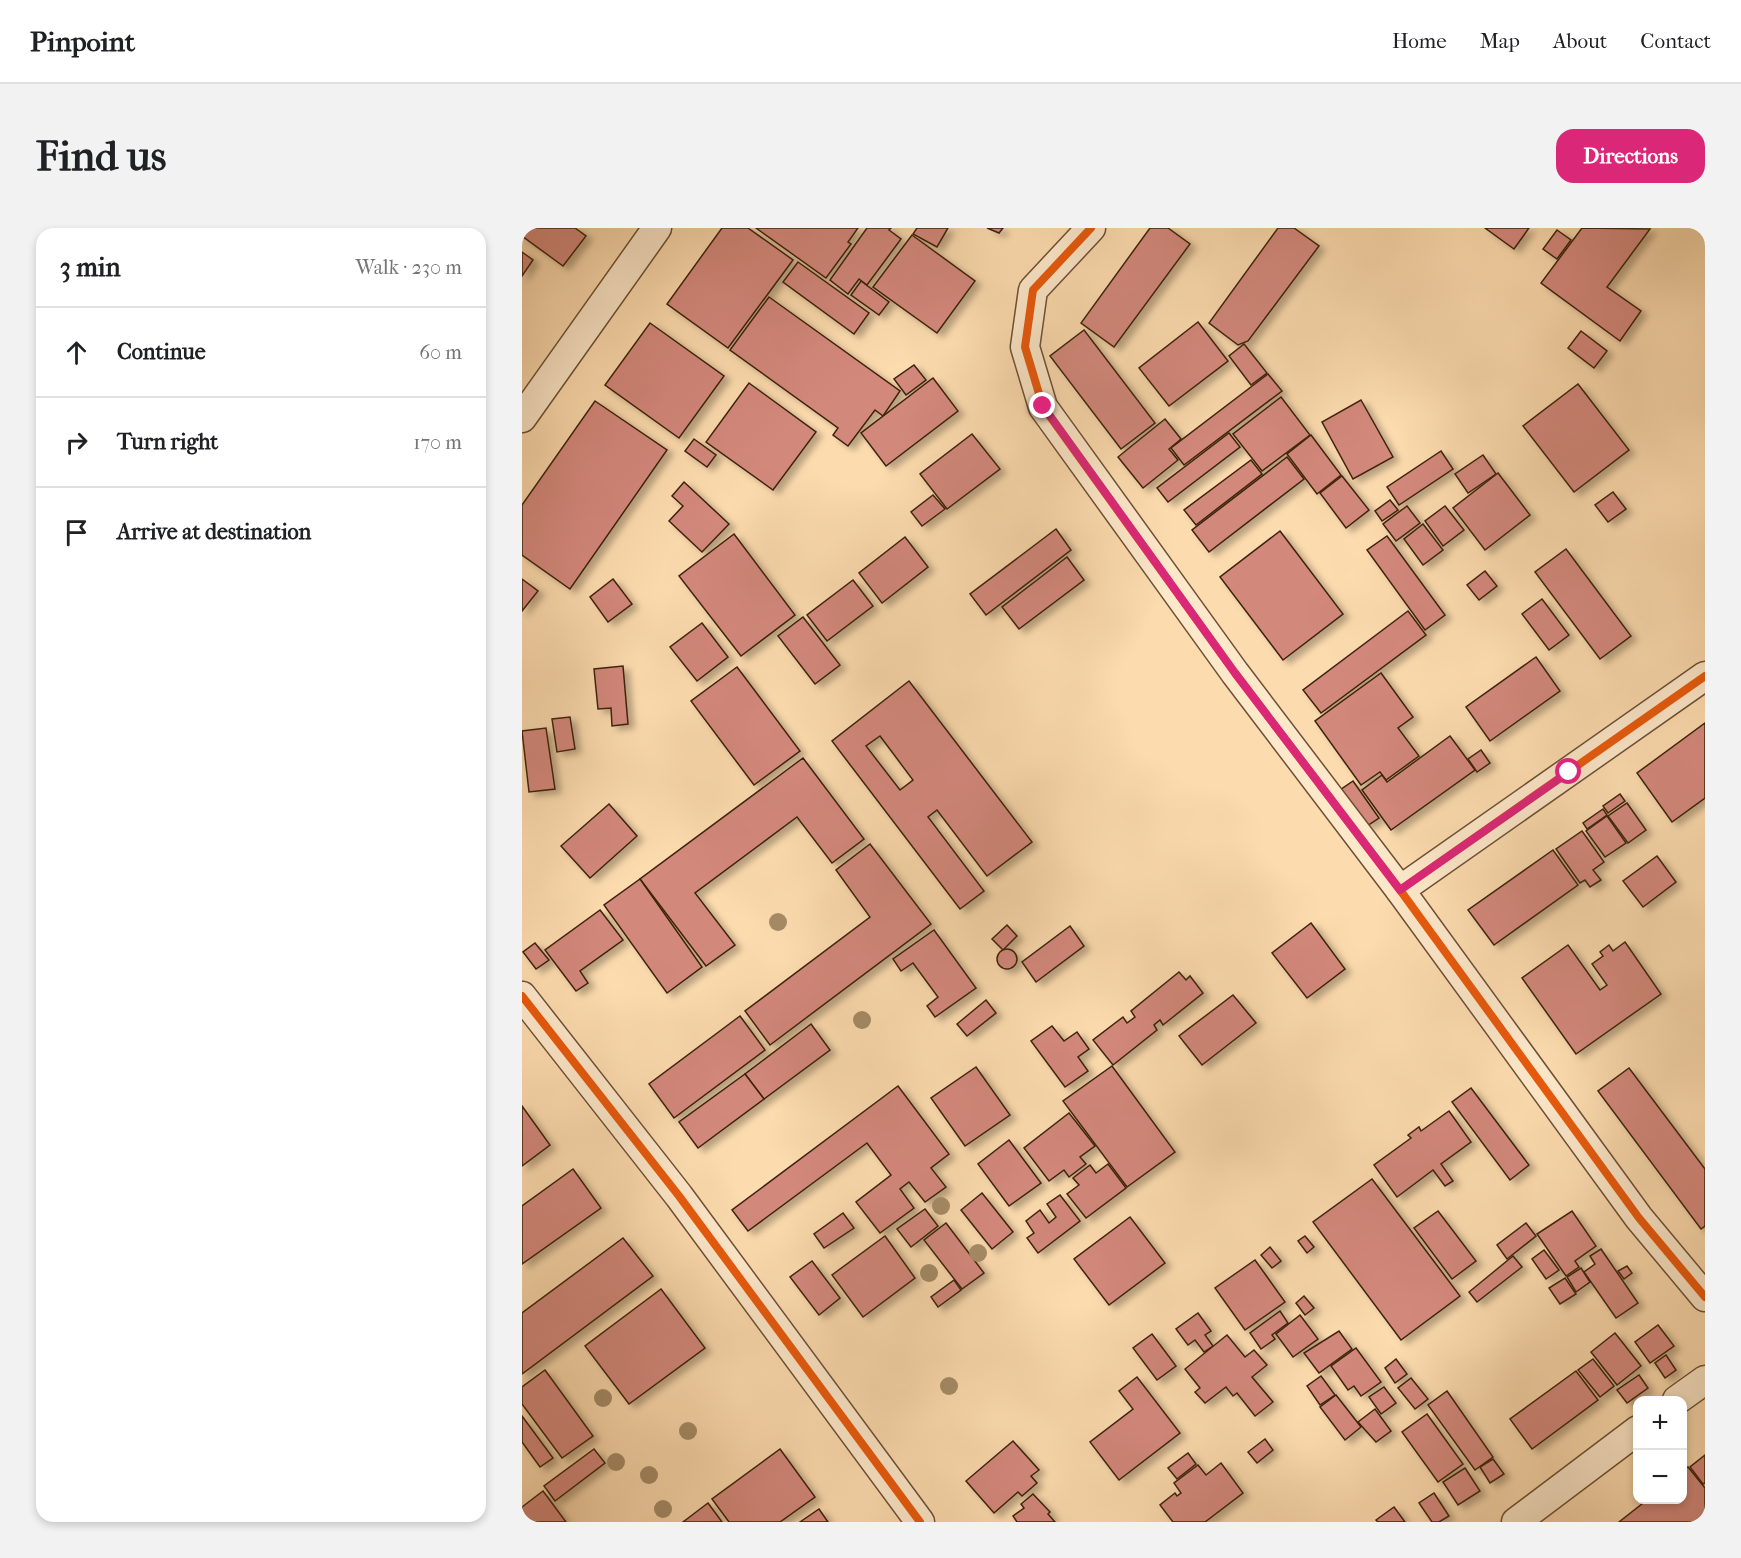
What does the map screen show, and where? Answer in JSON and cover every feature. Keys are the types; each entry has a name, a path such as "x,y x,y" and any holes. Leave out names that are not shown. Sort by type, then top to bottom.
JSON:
{"street":[{"path":"522,418 657,228"},
{"path":"1091,228 1033,290 1025,347 1043,406 1235,673 1400,890 1639,1218 1705,1297"},
{"path":"1400,890 1705,676"},
{"path":"522,996 679,1196 920,1522"},
{"path":"1684,1396 1705,1380"},
{"path":"1516,1522 1633,1434"}],"building":[{"path":"522,228 575,228 586,236 563,266 522,236"},
{"path":"722,228 748,228 793,260 728,348 667,304"},
{"path":"756,228 858,228 848,242 851,244 826,278"},
{"path":"867,228 891,228 889,230 901,239 867,285 859,279 848,294 830,280"},
{"path":"917,228 948,228 937,247 913,234"},
{"path":"987,228 1003,228 999,233"},
{"path":"1150,228 1168,228 1190,244 1114,347 1081,323"},
{"path":"1278,228 1294,228 1319,246 1248,341 1238,345 1209,323"},
{"path":"1485,228 1529,228 1514,249"},
{"path":"1582,228 1650,229 1607,287 1641,311 1620,341 1541,283"},
{"path":"1557,230 1571,240 1557,259 1543,249"},
{"path":"912,235 975,281 937,333 873,287"},
{"path":"522,252 533,260 522,276"},
{"path":"798,262 869,313 854,334 783,282"},
{"path":"861,281 889,302 879,315 851,295"},
{"path":"769,297 900,391 883,416 875,410 848,446 833,435 838,428 730,350"},
{"path":"1198,322 1228,361 1169,406 1139,368"},
{"path":"650,323 724,376 679,438 605,385"},
{"path":"1084,330 1155,423 1121,449 1050,356"},
{"path":"1581,331 1607,351 1594,368 1568,348"},
{"path":"1244,344 1267,373 1251,385 1229,356"},
{"path":"914,365 926,380 906,395 894,379"},
{"path":"1268,374 1282,391 1184,465 1171,448"},
{"path":"933,378 958,411 886,466 861,433"},
{"path":"749,383 816,432 773,490 706,442"},
{"path":"1578,384 1629,450 1574,492 1523,426"},
{"path":"1281,397 1310,435 1262,471 1233,434"},
{"path":"1361,400 1393,457 1353,479 1322,422"},
{"path":"595,401 667,450 570,589 522,555 522,505"},
{"path":"1165,419 1181,439 1169,449 1178,460 1143,488 1118,457"},
{"path":"1229,433 1240,447 1168,502 1157,488"},
{"path":"972,434 1000,469 947,509 920,474"},
{"path":"1311,435 1341,475 1317,494 1287,454"},
{"path":"694,439 716,455 707,467 685,451"},
{"path":"1441,451 1453,469 1399,505 1387,487"},
{"path":"1483,455 1496,474 1468,493 1455,474"},
{"path":"1287,457 1304,479 1209,552 1192,530"},
{"path":"1251,460 1262,474 1196,525 1184,510"},
{"path":"1498,473 1530,515 1485,550 1453,508"},
{"path":"1342,476 1369,510 1346,528 1320,493"},
{"path":"684,482 729,524 702,552 669,521 683,506 672,496"},
{"path":"1613,492 1626,509 1608,522 1595,505"},
{"path":"933,495 945,509 922,526 911,512"},
{"path":"1390,500 1398,510 1382,521 1375,511"},
{"path":"1407,506 1420,523 1396,541 1383,524"},
{"path":"1445,506 1464,530 1443,546 1425,521"},
{"path":"1423,524 1443,550 1423,565 1404,539"},
{"path":"1056,529 1071,550 986,615 970,594"},
{"path":"1280,531 1343,614 1283,660 1220,577"},
{"path":"734,534 795,615 741,656 679,576"},
{"path":"1387,536 1445,615 1425,630 1367,550"},
{"path":"905,537 928,567 882,603 859,573"},
{"path":"1566,549 1631,636 1600,659 1535,572"},
{"path":"1067,557 1084,580 1019,629 1002,607"},
{"path":"1485,571 1497,586 1479,600 1467,585"},
{"path":"522,579 538,591 522,611"},
{"path":"613,579 632,604 608,622 590,597"},
{"path":"853,580 873,606 827,641 807,615"},
{"path":"1542,599 1569,635 1549,650 1522,614"},
{"path":"1408,611 1426,635 1321,713 1303,690"},
{"path":"803,617 840,665 815,684 778,636"},
{"path":"702,623 728,657 697,681 670,647"},
{"path":"1536,657 1560,691 1490,741 1466,707"},
{"path":"623,666 628,724 612,726 611,708 598,709 594,669"},
{"path":"737,667 800,751 754,785 691,701"},
{"path":"1381,673 1413,717 1398,728 1419,756 1386,780 1380,772 1361,785 1315,721"},
{"path":"909,681 1032,842 987,876 937,810 928,817 984,891 960,909 832,741","holes":["880,736 913,780 900,790 866,746"]},
{"path":"570,717 575,749 557,752 552,719"},
{"path":"1705,723 1705,798 1672,822 1637,773"},
{"path":"546,728 555,789 529,792 522,731"},
{"path":"1450,736 1475,770 1391,830 1362,790 1382,775 1387,782"},
{"path":"1481,750 1490,763 1477,772 1468,759"},
{"path":"803,758 864,839 832,863 797,817 695,893 735,945 706,966 640,879"},
{"path":"1353,781 1379,818 1367,826 1340,790"},
{"path":"1620,794 1625,801 1608,813 1603,806"},
{"path":"1627,803 1646,830 1628,843 1608,816"},
{"path":"609,804 637,836 590,878 561,846"},
{"path":"1603,809 1607,815 1587,829 1583,823"},
{"path":"1607,816 1626,843 1605,857 1586,831"},
{"path":"1582,831 1604,862 1593,870 1601,880 1590,887 1585,880 1580,883 1556,849"},
{"path":"870,844 931,924 770,1045 745,1011 870,917 836,870"},
{"path":"1553,850 1578,885 1494,945 1468,910"},
{"path":"1657,856 1676,882 1643,907 1623,881"},
{"path":"640,879 702,967 667,993 604,905"},
{"path":"600,910 623,940 580,971 588,983 576,991 545,950"},
{"path":"1311,923 1345,969 1307,998 1272,953"},
{"path":"1007,925 1017,936 1003,950 992,939"},
{"path":"1070,926 1084,946 1036,982 1022,962"},
{"path":"934,930 976,988 935,1017 927,1006 938,997 913,963 901,971 893,959"},
{"path":"1625,942 1661,994 1576,1054 1522,978 1568,945 1600,990 1607,985 1592,964 1603,956 1600,952 1609,945 1613,951"},
{"path":"535,943 549,960 536,969 523,952"},
{"path":"1007,949 1014,952 1017,959 1014,966 1007,969 1000,966 997,959 1000,952"},
{"path":"1179,972 1186,980 1190,976 1203,993 1163,1025 1160,1020 1154,1025 1157,1030 1113,1065 1093,1040 1123,1017 1127,1023 1135,1017 1131,1011"},
{"path":"1233,995 1256,1023 1202,1065 1179,1036"},
{"path":"986,1000 996,1013 967,1036 957,1024"},
{"path":"740,1016 765,1050 674,1118 649,1084"},
{"path":"811,1024 830,1050 764,1099 745,1074"},
{"path":"1052,1026 1064,1041 1077,1032 1089,1049 1078,1057 1088,1071 1065,1087 1031,1041"},
{"path":"1112,1066 1175,1152 1127,1187 1063,1101"},
{"path":"976,1067 1010,1115 965,1146 931,1098"},
{"path":"1629,1068 1705,1169 1705,1226 1701,1229 1598,1091"},
{"path":"745,1074 764,1099 698,1148 679,1122"},
{"path":"898,1086 949,1154 931,1168 946,1187 925,1202 909,1182 900,1189 914,1208 880,1233 856,1202 891,1175 867,1143 748,1231 732,1210"},
{"path":"1471,1088 1529,1165 1510,1180 1452,1102"},
{"path":"522,1106 550,1145 522,1166"},
{"path":"1449,1111 1471,1142 1441,1164 1453,1181 1445,1186 1433,1170 1397,1197 1374,1165 1411,1138 1408,1135 1419,1127 1421,1131"},
{"path":"1069,1113 1095,1146 1080,1157 1086,1164 1069,1177 1064,1170 1049,1181 1024,1148"},
{"path":"1009,1140 1041,1183 1009,1206 978,1164"},
{"path":"1108,1164 1126,1188 1086,1218 1067,1194 1079,1185 1073,1178 1090,1165 1096,1173"},
{"path":"573,1169 601,1208 522,1264 522,1206"},
{"path":"1372,1179 1460,1296 1401,1340 1313,1222"},
{"path":"982,1193 1013,1232 992,1249 961,1210"},
{"path":"1060,1195 1080,1221 1038,1253 1027,1238 1034,1233 1026,1221 1040,1210 1049,1223 1056,1217 1047,1204"},
{"path":"925,1209 938,1226 911,1247 897,1229"},
{"path":"1438,1211 1476,1261 1452,1279 1414,1228"},
{"path":"1572,1211 1596,1246 1575,1261 1579,1267 1566,1276 1537,1234"},
{"path":"843,1213 854,1228 824,1248 814,1234"},
{"path":"1130,1217 1165,1263 1109,1305 1074,1259"},
{"path":"946,1223 984,1273 962,1289 924,1240"},
{"path":"1526,1223 1536,1236 1507,1259 1497,1245"},
{"path":"885,1236 915,1278 863,1317 832,1275"},
{"path":"1305,1236 1314,1247 1307,1253 1298,1241"},
{"path":"623,1238 653,1276 522,1374 522,1313"},
{"path":"1270,1247 1281,1261 1272,1268 1261,1255"},
{"path":"1601,1249 1638,1303 1616,1318 1584,1272 1595,1264 1590,1256"},
{"path":"1544,1250 1559,1270 1546,1279 1532,1259"},
{"path":"1513,1256 1522,1267 1477,1302 1469,1292"},
{"path":"1255,1260 1285,1302 1245,1330 1215,1288"},
{"path":"812,1261 840,1298 819,1315 790,1277"},
{"path":"1627,1266 1632,1273 1624,1279 1618,1271"},
{"path":"1581,1268 1590,1282 1576,1292 1567,1277"},
{"path":"1565,1278 1576,1294 1560,1304 1549,1288"},
{"path":"954,1280 961,1290 938,1307 931,1297"},
{"path":"661,1289 705,1348 629,1404 585,1346"},
{"path":"1304,1296 1314,1308 1305,1315 1296,1303"},
{"path":"1280,1311 1288,1323 1272,1335 1275,1339 1261,1349 1250,1333"},
{"path":"1198,1313 1211,1331 1205,1335 1213,1346 1204,1352 1195,1340 1188,1345 1176,1329"},
{"path":"1300,1315 1318,1339 1293,1357 1276,1334"},
{"path":"1658,1325 1674,1346 1650,1363 1635,1342"},
{"path":"1339,1331 1352,1349 1319,1373 1304,1353"},
{"path":"1615,1333 1641,1366 1617,1385 1591,1352"},
{"path":"1152,1334 1176,1366 1157,1380 1133,1348"},
{"path":"1227,1335 1245,1357 1254,1350 1267,1365 1252,1377 1273,1402 1255,1416 1237,1393 1233,1396 1226,1387 1205,1403 1195,1392 1200,1388 1185,1369"},
{"path":"1356,1348 1381,1382 1361,1396 1354,1386 1348,1390 1331,1366"},
{"path":"1666,1355 1676,1370 1665,1378 1655,1363"},
{"path":"1396,1359 1407,1374 1395,1383 1385,1368"},
{"path":"1593,1359 1614,1386 1600,1397 1578,1370"},
{"path":"545,1370 593,1436 562,1458 522,1404 522,1387"},
{"path":"1576,1371 1598,1400 1532,1449 1510,1419"},
{"path":"1639,1375 1648,1388 1633,1396 1627,1403 1617,1390"},
{"path":"1321,1376 1335,1395 1320,1405 1307,1386"},
{"path":"1137,1377 1180,1433 1119,1480 1090,1442 1133,1409 1119,1391"},
{"path":"1411,1378 1428,1399 1415,1409 1398,1388"},
{"path":"1384,1387 1396,1403 1381,1414 1369,1397"},
{"path":"1447,1391 1493,1457 1475,1470 1428,1405"},
{"path":"1336,1395 1361,1427 1345,1440 1320,1407"},
{"path":"1375,1409 1391,1431 1376,1442 1358,1422"},
{"path":"1427,1414 1463,1464 1438,1482 1402,1432"},
{"path":"522,1416 553,1458 540,1467 522,1442"},
{"path":"1265,1439 1273,1450 1257,1463 1248,1452"},
{"path":"1013,1441 1039,1470 1031,1476 1037,1483 1022,1496 1018,1492 994,1513 966,1481"},
{"path":"594,1449 605,1463 555,1501 544,1486"},
{"path":"780,1449 815,1497 780,1522 729,1522 712,1499"},
{"path":"1188,1453 1196,1464 1177,1479 1168,1468"},
{"path":"1705,1455 1705,1483 1703,1484 1690,1467"},
{"path":"1493,1459 1504,1474 1490,1483 1480,1467"},
{"path":"1221,1463 1243,1493 1205,1522 1173,1522 1160,1505 1175,1493 1177,1496 1181,1493 1174,1483 1198,1465 1206,1475"},
{"path":"1465,1468 1480,1491 1458,1505 1443,1482"},
{"path":"1687,1468 1705,1488 1705,1522 1619,1522 1642,1504 1687,1504"},
{"path":"543,1491 566,1522 522,1522 522,1507"},
{"path":"1434,1493 1449,1516 1439,1522 1432,1522 1419,1503"},
{"path":"1033,1494 1050,1512 1048,1514 1055,1522 1017,1522 1013,1516 1024,1508 1021,1504"},
{"path":"708,1503 722,1522 683,1522"},
{"path":"1394,1507 1405,1522 1378,1522 1376,1520"},
{"path":"819,1509 828,1522 800,1522"}],"cycle path":[{"path":"1091,228 1033,290 1025,347 1043,407 1235,673 1400,890 1639,1218 1705,1297"},
{"path":"1400,890 1705,676"},
{"path":"522,996 679,1196 920,1522"}],"route":[{"path":"1043,406 1235,673 1400,890 1569,772"}]}
